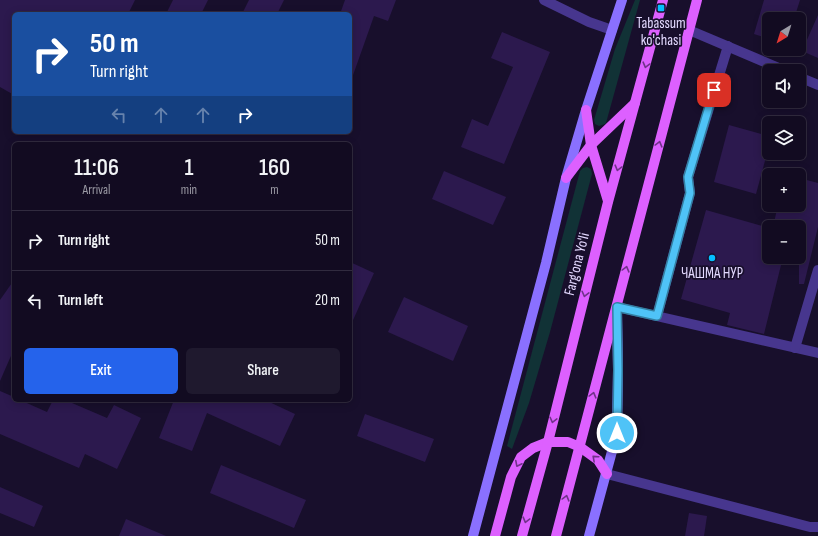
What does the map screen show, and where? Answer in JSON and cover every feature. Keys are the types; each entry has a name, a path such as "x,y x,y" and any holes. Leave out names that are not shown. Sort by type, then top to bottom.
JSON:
{"main road":[{"name":"Farg'ona Yo'li","path":"522,536 548,442 608,202 663,0"},
{"path":"556,536 697,0"},
{"path":"566,178 591,145 635,103"},
{"path":"586,110 591,145 608,202"},
{"path":"495,536 511,477 522,457 533,448 548,442 568,442 580,446 598,460 607,474"}],"street":[{"path":"544,0 589,22 612,30"},
{"path":"473,536 546,263 566,178 586,110 622,0"},
{"path":"689,30 770,64"},
{"path":"657,316 690,193 688,177 728,46"},
{"path":"806,79 818,85"},
{"path":"795,348 818,270"},
{"path":"589,536 617,433 617,307 818,353"},
{"path":"607,474 813,530"}],"green space":[{"path":"635,0 640,0 606,123 599,126 595,124 594,120 615,49"},
{"path":"587,167 591,169 592,174 550,332 529,403 512,449 507,446 580,171"}],"building":[{"path":"0,0 135,0 129,12 12,12 12,94 0,87"},
{"path":"173,0 208,0 202,12 167,12"},
{"path":"249,0 284,0 278,12 243,12"},
{"path":"345,0 396,0 388,21 374,16 352,78 352,12 341,12"},
{"path":"764,0 800,0 796,12 762,12 762,37 754,34"},
{"path":"818,15 818,58 806,53 806,42"},
{"path":"502,32 550,52 504,164 461,147 472,119 488,126 513,67 491,58"},
{"path":"729,125 762,134 762,160 765,160 756,194 714,182"},
{"path":"444,171 506,197 493,225 432,199"},
{"path":"806,180 818,183 818,227 804,284 799,284 799,264 806,264 806,220 775,220 776,212 806,212"},
{"path":"706,210 762,226 762,264 781,264 764,334 727,325 730,313 681,299"},
{"path":"352,263 374,273 352,322"},
{"path":"12,283 12,354 0,381 0,300"},
{"path":"404,297 468,326 453,361 388,332"},
{"path":"0,391 12,396 12,402 24,402 47,412 52,402 70,402 107,418 114,405 141,418 117,469 85,454 79,468 0,434"},
{"path":"173,402 269,402 295,414 280,446 207,413 192,451 159,438"},
{"path":"365,414 434,439 425,462 357,436"},
{"path":"221,465 306,500 294,528 210,493"},
{"path":"0,487 43,506 34,527 0,513"},
{"path":"689,513 707,516 704,536 685,536"},
{"path":"126,519 166,536 119,536"}],"place":[{"name":"Tabassum ko'chasi","path":"661,8"},
{"name":"ЧАШМА НУР","path":"712,258"}],"route":[{"path":"617,433 617,307 657,316 690,193 688,177 714,90"}]}
